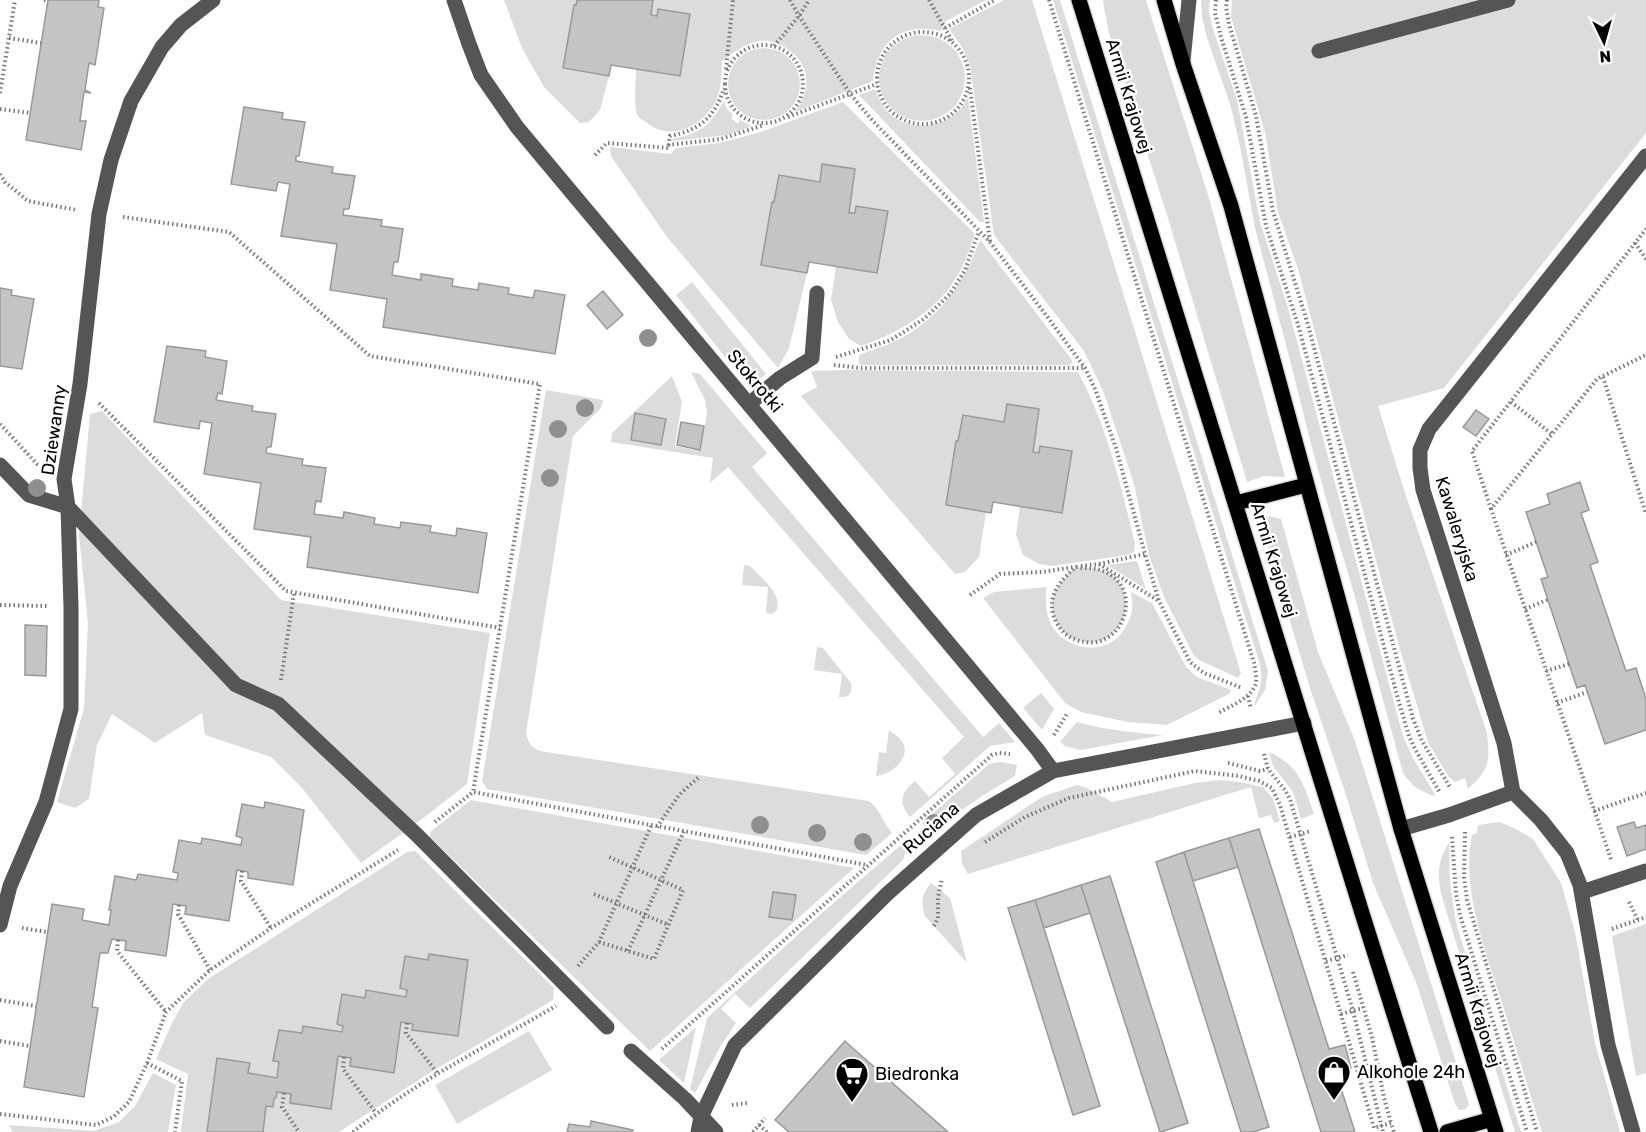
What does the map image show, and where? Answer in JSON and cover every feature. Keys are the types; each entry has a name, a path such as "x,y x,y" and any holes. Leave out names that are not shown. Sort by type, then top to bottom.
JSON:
{"main road":[{"name":"Armii Krajowej","path":"1079,0 1431,1132"},
{"name":"Armii Krajowej","path":"1164,0 1231,206 1401,829 1493,1125"},
{"path":"1236,503 1306,485"},
{"path":"1447,1132 1493,1125"}],"street":[{"name":"Dziewanny","path":"0,925 10,886 46,802 71,709 68,507 64,479 80,384 99,214 111,160 131,101 162,47 181,25 213,0"},
{"name":"Stokrotki","path":"454,0 481,75 517,127 1053,771"},
{"path":"1183,64 1189,0"},
{"path":"1318,51 1508,0"},
{"name":"Kawaleryjska","path":"1513,792 1504,743 1424,490 1420,450 1429,429 1646,156"},
{"path":"749,404 780,378 812,358 817,293"},
{"path":"0,465 29,495 68,507 236,685 278,704 418,836 607,1027"},
{"name":"Ruciana","path":"699,1124 735,1045 887,894 976,815 1053,771 1304,723"},
{"path":"1401,829 1513,792 1541,820 1567,853 1582,892 1608,1045 1633,1132"},
{"path":"1582,892 1646,871"},
{"path":"631,1051 685,1099 699,1124 716,1132"}],"path":[{"path":"0,93 15,0"},
{"path":"595,155 608,143 668,148 670,136 685,133 700,126 711,116 719,103 725,85 733,0"},
{"path":"790,0 798,16 851,95 872,120 990,242 1044,310 1085,368 1095,388 1116,448 1160,601 1190,662 1203,673 1242,688"},
{"path":"774,46 809,0"},
{"path":"929,0 966,64 990,242"},
{"path":"945,28 995,0"},
{"path":"1048,0 1254,663 1256,683 1248,696 1257,732 1268,770 1290,799 1353,1011 1383,1132"},
{"path":"1216,0 1215,13 1221,37 1246,117 1266,226 1302,338 1408,736 1442,796 1449,815 1460,915 1527,1132"},
{"path":"1227,0 1229,24 1256,116 1273,211 1308,325 1413,719 1422,741 1463,809 1466,829 1464,877 1467,900 1537,1132"},
{"path":"953,42 938,33 922,31 909,33 897,39 888,46 882,56 877,73 879,94 886,106 896,115 909,122 923,124 936,122 951,115 958,109 970,86"},
{"path":"9,38 41,43"},
{"path":"726,76 733,60 744,50 759,45 774,46 789,53 800,68 804,87 797,106 782,119"},
{"path":"668,145 721,139 877,84"},
{"path":"725,85 727,96 740,115 751,122 762,124 773,122"},
{"path":"0,109 30,113"},
{"path":"0,174 4,182 28,201 99,214 229,232 370,356 540,384 473,792 418,836 376,865 271,928 210,970 166,1012 147,1063 129,1102 113,1118 96,1125 0,1114"},
{"path":"1646,229 1472,451 1619,880 1638,920 1646,917"},
{"path":"979,231 965,270 950,294 924,319 891,340 827,362 860,368 1085,368"},
{"path":"1635,243 1646,259"},
{"path":"1491,509 1597,379 1646,355"},
{"path":"1603,377 1646,511"},
{"path":"80,384 286,591 500,628"},
{"path":"1511,402 1553,435"},
{"path":"0,424 37,464 64,479"},
{"path":"1506,555 1536,542"},
{"path":"970,595 1000,574 1042,572 1099,564 1145,554"},
{"path":"1099,564 1160,601"},
{"path":"1076,567 1103,570 1117,581 1125,594 1126,608 1122,623 1103,640 1083,642 1073,639 1064,633 1056,622 1052,610 1055,590 1076,567"},
{"path":"278,704 294,593"},
{"path":"1525,609 1547,600"},
{"path":"0,605 71,607"},
{"path":"1546,671 1569,664"},
{"path":"1557,703 1587,692"},
{"path":"645,1063 992,755 1037,749 1055,734 1068,712"},
{"path":"976,847 1025,817 1070,798 1195,771 1239,776 1266,784 1276,794 1290,837 1374,1128 1391,1123"},
{"path":"353,1132 376,1113 438,1074 560,1004 569,989 576,969 599,942 632,868 654,826 679,795 700,776"},
{"path":"473,792 867,865"},
{"path":"1594,811 1646,793"},
{"path":"628,951 684,831"},
{"path":"1290,837 1312,831"},
{"path":"599,942 654,959 683,890 609,857"},
{"path":"934,926 938,918 938,897 944,870"},
{"path":"242,871 241,881 271,928"},
{"path":"594,894 669,925"},
{"path":"179,905 178,914 210,970"},
{"path":"118,940 117,951 166,1012"},
{"path":"1326,961 1348,955 1372,1037 1394,1132"},
{"path":"0,1000 36,1006"},
{"path":"1341,1014 1363,1008"},
{"path":"407,1023 406,1033 438,1074"},
{"path":"0,1041 30,1046"},
{"path":"344,1057 344,1069 376,1113"},
{"path":"147,1063 182,1081 175,1132"},
{"path":"1358,1076 1378,1070"},
{"path":"284,1093 282,1107 299,1132"},
{"path":"753,1132 765,1118"},
{"path":"96,1125 96,1132"},
{"path":"759,1125 767,1132"}],"shaded area":[{"path":"504,0 577,0 574,5 564,68 609,76 600,110 589,122 580,123 544,87 522,48"},
{"path":"653,0 986,0 946,21 941,31 914,29 903,32 886,45 875,67 873,81 795,112 801,103 806,86 804,69 800,62 786,48 773,42 763,41 749,44 722,61 718,96 707,114 682,130 664,131 641,119 636,112 636,69 680,76 690,14 659,9 657,16 651,15"},
{"path":"1004,0 1032,0 1241,673 1238,678 1199,660 1193,654 1164,597 1149,555 1134,484 1104,393 1084,351 994,235 970,65 962,47 949,29"},
{"path":"1053,0 1060,0 1268,671 1265,690 1254,707 1261,682 1258,658"},
{"path":"1103,0 1146,0 1209,198 1285,477 1264,476 1247,482 1167,215 1109,33"},
{"path":"1201,0 1210,0 1209,11 1212,26 1237,100 1260,222 1288,308 1403,736 1413,758 1436,796 1417,788 1403,773 1311,444 1255,228 1231,107 1207,38"},
{"path":"1232,0 1646,0 1646,133 1444,388 1378,406 1405,493 1487,733 1487,764 1481,776 1468,789 1465,778 1455,782 1448,776 1428,742 1399,646 1298,269 1278,212 1265,132 1231,17"},
{"path":"922,35 938,39 952,48 961,62 965,78 961,94 952,108 938,117 922,121 906,117 892,108 883,94 879,78 883,62 892,48 906,39"},
{"path":"771,48 790,58 798,70 800,84 798,98 790,110 778,118 757,120 738,110 730,98 728,77 738,58 750,50"},
{"path":"875,89 889,113 904,122 921,126 946,120 959,110 968,97 984,222 980,222 859,95"},
{"path":"724,101 727,109 733,115 731,118 738,124 740,120 752,126 728,135 672,141 704,127"},
{"path":"843,102 974,233 974,237 954,281 933,306 906,325 861,346 849,339 838,322 831,300 836,266 877,273 888,211 856,206 855,213 849,213 855,169 823,164 820,182 779,175 774,202 772,202 762,265 807,273 789,348 778,368 667,237 611,156 610,147 671,154 676,148 719,143 758,133"},
{"path":"981,241 1072,363 1070,365 859,364 859,355 905,336 933,315 965,274"},
{"path":"692,282 766,374 749,387 676,295"},
{"path":"811,371 1078,372 1097,412 1112,455 1135,543 1134,552 1052,566 1039,564 1023,555 1016,535 1020,506 1062,513 1072,451 1040,446 1039,453 1033,452 1039,410 1007,404 1004,422 963,415 956,442 946,505 986,512 979,557 965,572 955,574 801,396 817,387"},
{"path":"691,372 700,374 767,453 752,467 983,737 999,723 1015,742 990,746 910,817 903,802 907,789 915,781 929,797 955,774 942,758 964,737 728,467 710,483 713,458 611,442 612,433 672,376 682,402 675,446 700,451 707,413 705,400"},
{"path":"546,390 603,400 601,408 573,436 526,733 530,744 535,749 546,752 869,801 892,833 866,855 487,789 482,781"},
{"path":"102,411 281,600 490,633 467,784 361,863 302,788 271,757 205,735 202,713 155,743 112,714 97,745 89,799 75,808 57,802 84,708 88,624 79,535 90,414"},
{"path":"1269,516 1281,519 1318,652 1355,741 1468,1101 1469,1105 1464,1109 1459,1110 1455,1104 1416,982 1373,883 1309,685 1261,525"},
{"path":"1137,561 1146,589 1107,565"},
{"path":"744,565 750,566 774,592 778,604 777,610 772,614 766,613 768,587 742,585"},
{"path":"1076,567 1103,571 1116,580 1124,591 1126,605 1123,618 1117,630 1106,638 1093,642 1072,638 1062,630 1053,614 1054,593"},
{"path":"1046,587 1047,611 1053,628 1068,642 1077,646 1097,647 1107,644 1121,634 1132,611 1131,592 1152,603 1186,667 1197,677 1231,690 1229,694 1167,725 1128,722 1081,712 1065,703 983,598 994,592"},
{"path":"817,647 823,648 851,683 852,689 848,695 839,697 842,674 814,670"},
{"path":"1041,693 1054,709 1042,730 1023,708"},
{"path":"1077,722 1120,731 1163,735 1081,750 1065,746 1060,742"},
{"path":"889,730 902,741 905,749 904,755 893,769 876,776 879,752 886,753"},
{"path":"1269,752 1294,770 1303,785 1314,814 1301,819 1293,792 1273,766"},
{"path":"1000,762 1017,765 1015,776 936,828 925,827 922,823 989,764"},
{"path":"1220,780 1263,787 1273,799 1280,821 1274,823 1271,815 1259,818 1251,787 968,874 962,864 961,851 1042,797 1077,785 1112,802 1195,783"},
{"path":"471,800 854,868 650,1051 430,837 430,832"},
{"path":"1500,822 1533,839 1561,883 1575,932 1595,1043 1620,1132 1542,1132 1476,919 1472,898 1469,856 1472,835 1477,833 1478,825"},
{"path":"1449,842 1450,883 1456,923 1521,1132 1515,1132 1441,894 1439,867"},
{"path":"902,844 906,850 903,860 750,1008 735,994 721,1009 736,1023 695,1093 690,1089 707,1018 815,919"},
{"path":"415,851 554,988 553,1000 426,1075 339,1132 181,1132 188,1074 156,1059 184,1002 208,979 407,852"},
{"path":"931,883 950,898 967,963 925,916 923,898"},
{"path":"1646,924 1646,1073 1636,1076 1612,936"},
{"path":"696,1027 684,1083 659,1060"},
{"path":"529,1031 552,1070 457,1124 435,1085"},
{"path":"153,1073 176,1085 168,1132 13,1132 9,1125 94,1131 119,1122 135,1106"}],"building":[{"path":"48,0 99,0 98,7 104,8 95,65 89,63 85,90 91,93 84,92 80,121 86,121 81,150 26,140"},
{"path":"577,0 653,0 651,15 657,16 658,9 690,14 680,76 611,65 609,76 563,68 574,5"},
{"path":"244,107 283,113 282,119 305,122 296,161 333,167 332,173 355,176 349,209 344,209 343,215 382,220 381,226 403,229 398,262 394,262 392,275 421,280 421,274 453,279 452,286 478,290 479,283 509,288 508,294 533,298 535,290 565,295 555,354 383,327 387,299 330,290 337,244 281,236 290,184 278,182 276,191 231,184"},
{"path":"822,164 855,169 849,213 855,213 856,206 888,211 877,273 809,262 807,273 761,265 779,175 820,182"},
{"path":"0,288 12,290 11,295 34,299 22,369 0,366"},
{"path":"603,291 623,315 607,329 587,305"},
{"path":"167,346 206,351 205,357 227,361 222,394 218,393 216,400 253,406 252,411 276,414 271,447 267,447 266,453 303,459 302,465 326,468 321,502 316,501 314,514 343,518 344,512 375,518 374,524 400,528 401,522 431,526 430,532 456,536 457,528 487,533 478,593 307,567 311,537 254,529 261,483 204,474 212,423 200,421 199,429 154,422"},
{"path":"1007,404 1039,409 1033,452 1039,453 1040,446 1072,451 1062,513 993,502 991,513 946,505 956,441 958,441 963,415 1004,422"},
{"path":"1476,410 1489,419 1476,436 1463,427"},
{"path":"635,413 666,419 661,445 631,440"},
{"path":"681,422 704,426 700,450 677,445"},
{"path":"1580,482 1589,510 1581,513 1598,562 1590,565 1626,671 1636,668 1646,699 1646,730 1605,744 1585,685 1577,688 1541,579 1548,577 1526,512 1550,504 1547,494"},
{"path":"25,625 47,626 46,676 25,675"},
{"path":"265,802 304,810 293,885 248,878 248,872 237,870 229,921 185,914 186,906 173,904 166,956 125,950 126,941 112,939 108,953 100,953 92,1007 98,1008 84,1097 24,1087 52,904 84,909 82,920 109,925 111,910 109,910 115,876 136,880 138,874 177,880 178,873 173,872 179,840 201,844 202,838 241,845 242,838 236,836 242,804 264,808"},
{"path":"1634,822 1636,828 1646,825 1646,849 1627,856 1617,827"},
{"path":"1259,829 1329,1049 1345,1045 1351,1068 1343,1075 1337,1076 1355,1132 1321,1132 1229,838"},
{"path":"1229,838 1238,867 1193,881 1184,852"},
{"path":"1184,852 1269,1127 1253,1132 1241,1132 1156,862"},
{"path":"1110,876 1188,1123 1161,1132 1081,885"},
{"path":"1081,885 1090,913 1044,928 1035,900"},
{"path":"773,892 796,895 792,920 769,917"},
{"path":"1035,900 1100,1106 1073,1115 1008,908"},
{"path":"429,954 468,960 458,1036 412,1030 413,1024 401,1022 394,1073 350,1066 351,1058 338,1056 331,1109 290,1103 291,1094 277,1092 273,1107 266,1106 263,1132 207,1132 217,1058 250,1063 248,1073 277,1078 279,1062 273,1061 279,1030 302,1033 303,1026 342,1032 343,1026 337,1024 342,994 365,998 366,990 406,997 407,990 400,988 405,956 428,960"},
{"name":"Biedronka","path":"845,1041 948,1132 789,1132 775,1120"},
{"path":"591,1121 633,1130 632,1132 567,1132 569,1124 590,1127"}],"place":[{"name":"Alkohole 24h","path":"1334,1101"},
{"name":"Biedronka","path":"852,1103"}]}
